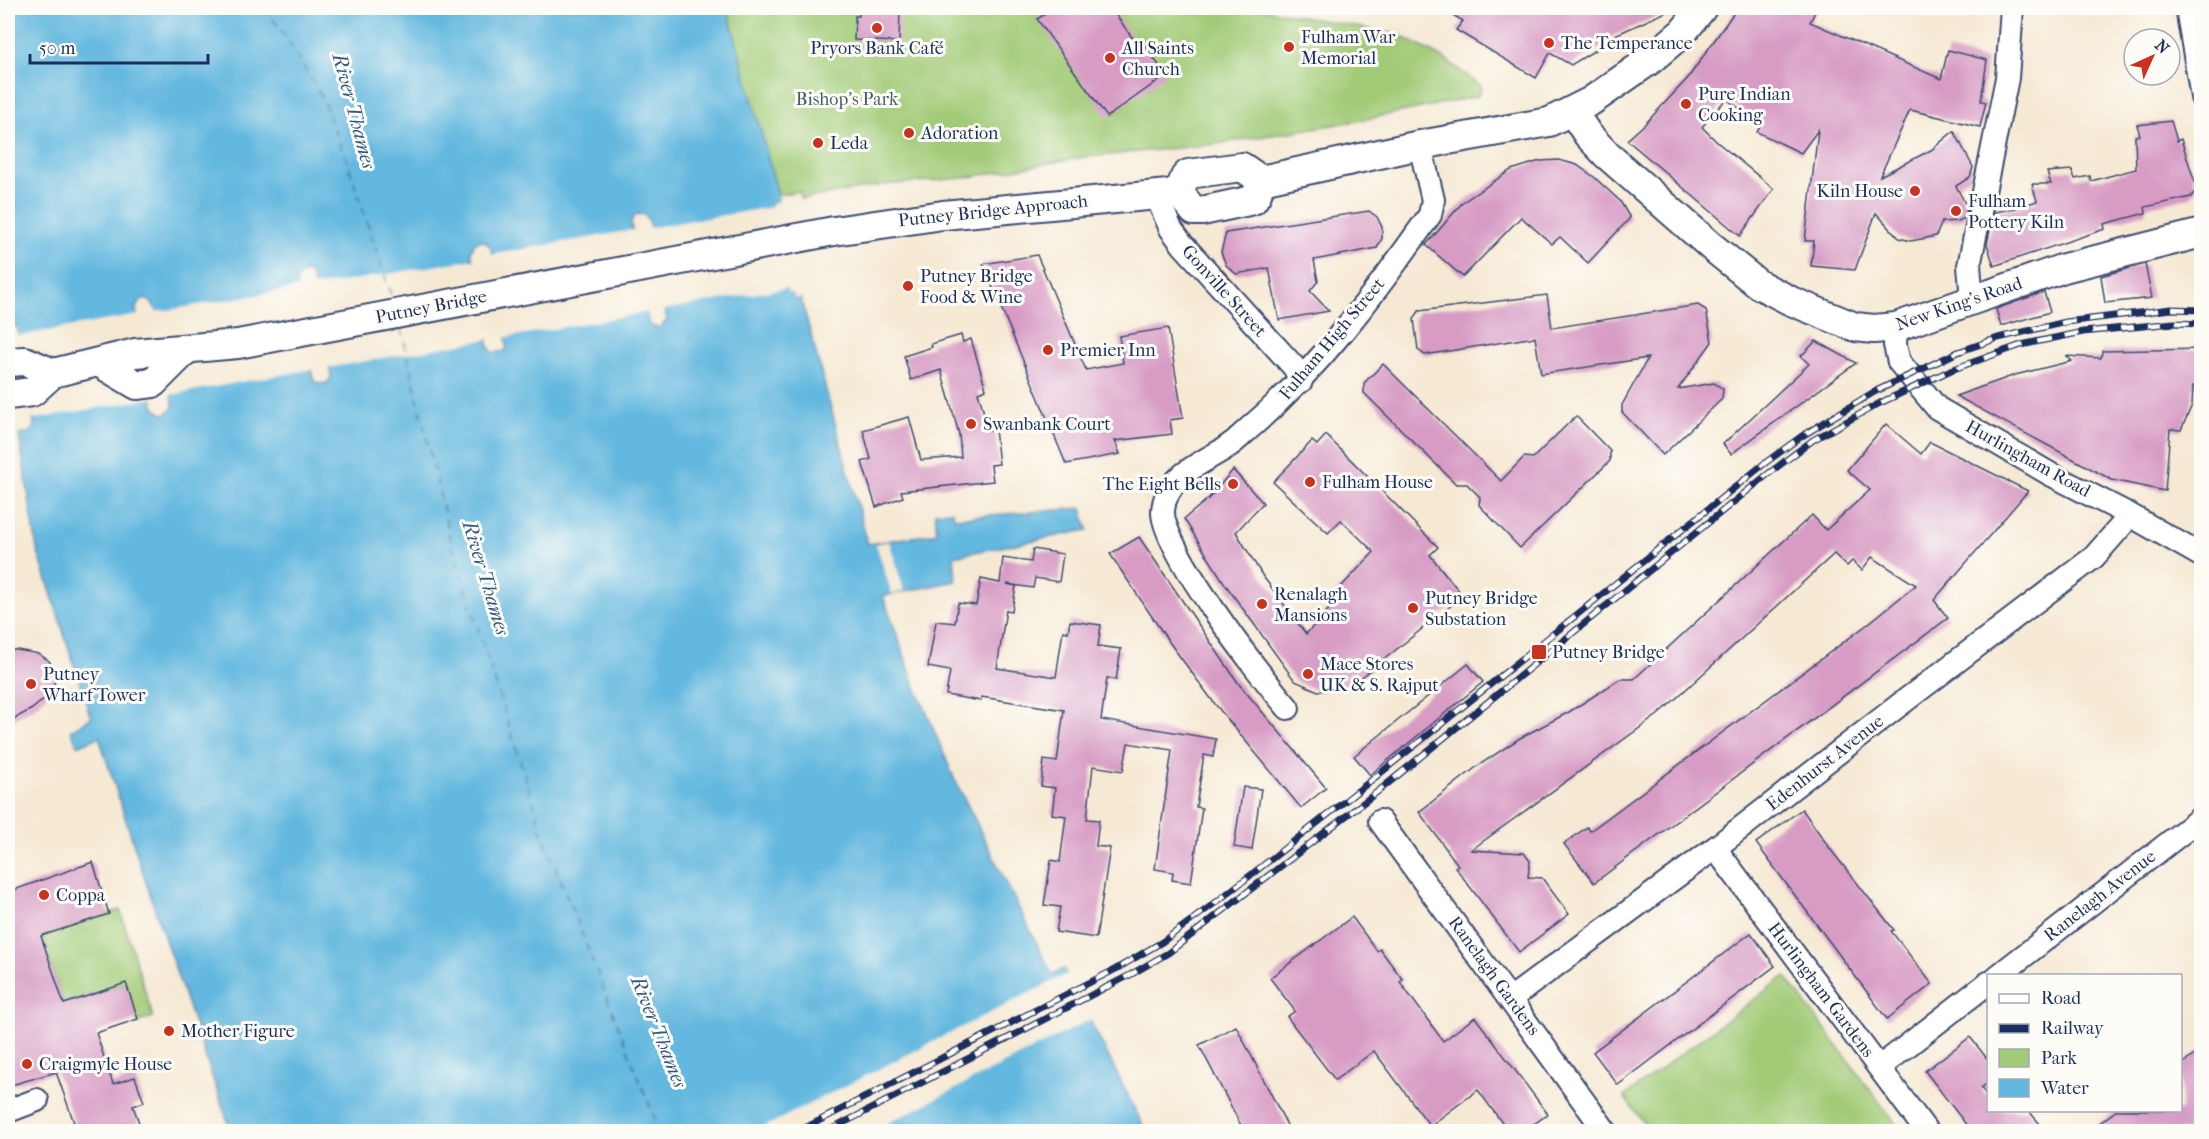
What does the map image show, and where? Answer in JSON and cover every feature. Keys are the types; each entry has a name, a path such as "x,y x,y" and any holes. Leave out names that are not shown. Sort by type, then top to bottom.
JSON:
{"main road":[{"path":"1261,180 1253,200 1202,211 1194,211 1167,194 1188,174 1242,167 1261,180 1420,145 1549,122 1572,111 1650,60 1683,32 1702,8"},
{"name":"New King's Road","path":"1572,111 1588,135 1606,155 1758,284 1791,301 1855,327 1874,329 1896,327 2064,268 2202,233"},
{"name":"Putney Bridge Approach","path":"808,236 943,215 1167,194"},
{"name":"Putney Bridge","path":"53,373 100,363 137,385 153,383 186,350 238,344 808,236"},
{"path":"8,362 25,361 53,373 32,392 8,395"}],"street":[{"path":"1972,299 1969,266 2007,78 2012,8"},
{"path":"2187,8 2202,98"},
{"name":"Fulham High Street","path":"1288,708 1264,680 1203,594 1166,528 1163,511 1173,483 1187,471 1226,448 1277,405 1300,381 1356,314 1430,215 1433,200 1420,145"},
{"name":"Gonville Street","path":"1167,194 1171,229 1182,245 1293,367 1300,381"},
{"name":"Hurlingham Road","path":"1896,327 1895,345 1899,362 1937,408 2050,474 2128,514 2202,556"},
{"name":"Edenhurst Avenue","path":"1510,999 1715,848 2094,558 2122,525 2128,514"},
{"name":"Ranelagh Avenue","path":"1999,974 2202,817"},
{"name":"Ranelagh Gardens","path":"1380,821 1606,1131"},
{"name":"Hurlingham Gardens","path":"1715,848 1927,1131"},
{"path":"1880,1067 1987,985"},
{"path":"8,1111 37,1100"}],"green space":[{"name":"Bishop's Park","path":"727,8 1259,8 1399,35 1445,59 1482,87 1478,96 1362,120 1216,144 1078,158 964,178 883,185 801,199 800,191 778,195"},
{"path":"120,910 153,1017 138,1022 126,983 64,1004 41,936"},
{"path":"1785,976 1901,1131 1650,1131 1624,1097"}],"water":[{"name":"River Thames","path":"8,8 727,8 778,195 779,201 772,203 794,299 801,298 868,544 937,533 935,512 953,511 954,518 1082,508 1088,530 954,556 956,581 883,596 913,680 954,778 1052,974 1064,969 1146,1131 231,1131 157,916 99,737 78,746 71,730 91,718 37,549 19,435 29,432 34,424 17,326 8,327","holes":["639,214 645,215 649,221 667,320 659,328 648,322 631,223 633,217","481,240 491,248 507,346 505,351 493,353 489,347 471,251 475,243","304,272 312,277 331,377 326,383 320,384 313,379 296,280","145,299 154,306 173,402 172,409 165,414 159,412 154,406 136,308"]}],"pier":[{"path":"778,195 781,195 782,202 775,205 796,296 804,297 794,299 793,293 789,293 787,288 662,310 646,223 648,228 772,207 772,203 779,201"},
{"path":"634,225 650,317 648,312 503,338 489,255 633,230"},
{"path":"474,254 491,345 489,339 327,368 327,373 310,282 312,281 313,287 474,259"},
{"path":"300,284 315,375 314,369 169,395 151,308 155,308 156,312 298,288"},
{"path":"140,310 156,402 154,398 30,420 15,332 18,336 138,315 137,311"},
{"path":"889,541 904,591 892,594 876,544"},
{"path":"1069,973 1091,1019 873,1131 756,1131"}],"building":[{"name":"Pryors Bank Café","path":"859,8 900,8 899,42 854,40 855,16 859,16"},
{"name":"All Saints Church","path":"1054,8 1111,8 1139,47 1143,43 1166,75 1107,117 1037,19"},
{"path":"1441,8 1675,8 1602,41 1602,46 1571,65 1550,53 1536,78 1456,30 1463,21"},
{"path":"1737,8 1817,8 1810,22 1941,79 1948,50 1987,60 1981,101 1986,102 1980,127 1910,110 1880,176 1931,150 1954,131 1973,167 1970,177 1956,186 1967,207 1965,218 1942,222 1936,236 1911,241 1899,238 1876,213 1855,270 1811,266 1814,241 1805,241 1818,130 1801,153 1757,132 1762,124 1726,99 1702,127 1774,189 1740,236 1627,140 1688,78"},
{"path":"2171,121 2177,141 2181,139 2197,189 2191,197 2145,207 2146,213 2104,224 2105,229 1994,266 1987,244 1994,212 2037,201 2032,184 2051,184 2047,172 2072,170 2075,179 2090,176 2091,181 2136,169 2135,136 2140,135 2137,125"},
{"path":"1559,160 1577,165 1594,177 1620,201 1630,218 1588,263 1560,237 1552,244 1521,217 1463,277 1426,245 1463,202 1511,170 1540,161"},
{"path":"1369,211 1377,217 1382,227 1382,238 1377,248 1314,260 1318,281 1310,291 1329,311 1279,320 1269,268 1236,274 1226,265 1221,252 1226,233"},
{"name":"Premier Inn","path":"1037,255 1086,370 1123,363 1119,336 1168,328 1183,418 1170,420 1172,434 1115,441 1120,454 1066,464 983,264"},
{"path":"2145,264 2152,298 2105,303 2101,276"},
{"path":"2044,292 2050,312 2001,326 1996,309"},
{"path":"1547,295 1552,328 1698,305 1706,310 1712,342 1678,389 1714,383 1723,389 1722,399 1663,455 1622,412 1622,405 1648,358 1541,374 1535,337 1425,355 1418,350 1414,319 1419,311"},
{"name":"Swanbank Court","path":"961,335 963,342 971,339 986,389 978,392 989,431 995,430 999,464 991,465 993,481 901,491 903,497 876,507 862,462 871,459 863,430 909,417 921,460 961,457 959,434 941,370 911,380 904,356 932,347 931,344"},
{"path":"1816,341 1856,363 1731,454 1723,444 1809,364 1801,356"},
{"path":"2202,349 2202,387 2193,386 2192,405 2181,430 2170,429 2165,491 2112,480 1956,396 2015,375 2072,361 2067,356 2101,358 2102,351"},
{"path":"1383,364 1501,481 1524,457 1533,458 1576,416 1610,451 1610,461 1520,548 1479,505 1480,497 1467,484 1456,484 1364,393 1364,383"},
{"path":"1886,424 1921,454 1930,442 2028,491 1934,600 1948,618 1594,883 1564,844 1587,827 1590,831 1864,627 1916,585 1872,557 1862,570 1852,561 1847,566 1834,554 1659,714 1471,850 1524,853 1530,861 1528,877 1542,878 1569,914 1519,952 1455,867 1458,865 1419,812 1479,765 1520,738 1569,712 1620,679 1634,679 1812,515 1826,530 1870,490 1847,470"},
{"path":"1326,435 1438,547 1430,555 1463,596 1347,689 1318,691 1295,681 1225,584 1184,519 1209,498 1233,470 1263,503 1236,532 1262,575 1306,634 1340,597 1336,592 1374,552 1341,520 1328,533 1273,482 1312,441 1317,445"},
{"path":"1139,537 1239,684 1326,788 1301,808 1215,704 1169,642 1110,554"},
{"path":"1033,549 1063,554 1059,582 1035,578 1033,588 1007,584 1016,586 1012,611 1006,610 997,668 1056,677 1063,631 1068,632 1070,621 1101,625 1098,646 1121,649 1116,680 1107,678 1101,720 1216,739 1213,757 1204,755 1196,807 1202,808 1191,883 1172,880 1173,872 1155,869 1172,750 1128,743 1123,771 1093,766 1087,819 1099,820 1096,846 1110,848 1096,938 1056,932 1060,907 1044,905 1051,860 1060,862 1066,816 1052,814 1055,788 1041,786 1044,760 1057,762 1064,710 981,697 981,701 946,695 950,671 928,667 936,621 955,623 958,603 976,605 981,579 1000,583 1003,558 1031,562"},
{"name":"Putney Wharf Tower","path":"8,650 39,654 49,661 56,679 43,700 8,722"},
{"path":"1468,664 1483,682 1370,775 1354,756"},
{"path":"1243,787 1261,789 1252,850 1234,847"},
{"path":"1802,809 1932,984 1887,1019 1756,843"},
{"path":"93,862 109,914 41,936 64,1004 126,983 138,1019 96,1033 113,1084 135,1077 144,1102 133,1106 142,1131 77,1131 56,1072 8,1086 8,892"},
{"path":"1352,917 1377,951 1380,949 1403,980 1400,982 1443,1041 1475,1017 1548,1114 1524,1131 1508,1131 1478,1090 1430,1126 1374,1051 1335,1080 1287,1017 1295,1011 1270,978"},
{"path":"1751,933 1775,966 1618,1085 1593,1052"},
{"path":"1236,1026 1290,1131 1244,1131 1199,1045"},
{"path":"1970,1037 1987,1058 1987,1084 1981,1088 1987,1096 1987,1112 2030,1112 2046,1131 1971,1131 1925,1071"},
{"path":"2202,1049 2202,1124 2191,1131 2089,1131 2114,1112 2182,1112 2182,1064"}],"ferry route":[{"path":"264,8 282,31 322,97 350,170 393,301"},
{"path":"401,328 452,546 545,840 660,1132"}],"railway":[{"path":"797,1132 1116,969 1162,942 1373,779 1765,463 1802,436 1874,392 1958,352 1998,338 2066,322 2171,309 2202,310"},
{"path":"826,1132 1130,975 1168,953 1381,789 1768,474 1813,440 1880,403 1951,370 2021,345 2083,332 2174,323 2202,324"}],"place":[{"name":"Pryors Bank Café","path":"877,28"},
{"name":"The Temperance","path":"1549,43"},
{"name":"Fulham War Memorial","path":"1289,47"},
{"name":"All Saints Church","path":"1110,58"},
{"name":"Pure Indian Cooking","path":"1686,104"},
{"name":"Adoration","path":"909,133"},
{"name":"Leda","path":"818,143"},
{"name":"Kiln House","path":"1915,191"},
{"name":"Fulham Pottery Kiln","path":"1956,211"},
{"name":"Putney Bridge Food & Wine","path":"908,286"},
{"name":"Premier Inn","path":"1048,350"},
{"name":"Swanbank Court","path":"971,424"},
{"name":"Fulham House","path":"1310,482"},
{"name":"The Eight Bells","path":"1233,484"},
{"name":"Renalagh Mansions","path":"1262,604"},
{"name":"Putney Bridge Substation","path":"1413,608"},
{"name":"Putney Bridge","path":"1539,652"},
{"name":"Mace Stores UK & S. Rajput","path":"1308,674"},
{"name":"Putney Wharf Tower","path":"31,684"},
{"name":"Coppa","path":"44,895"},
{"name":"Mother Figure","path":"169,1031"},
{"name":"Craigmyle House","path":"27,1064"}]}
